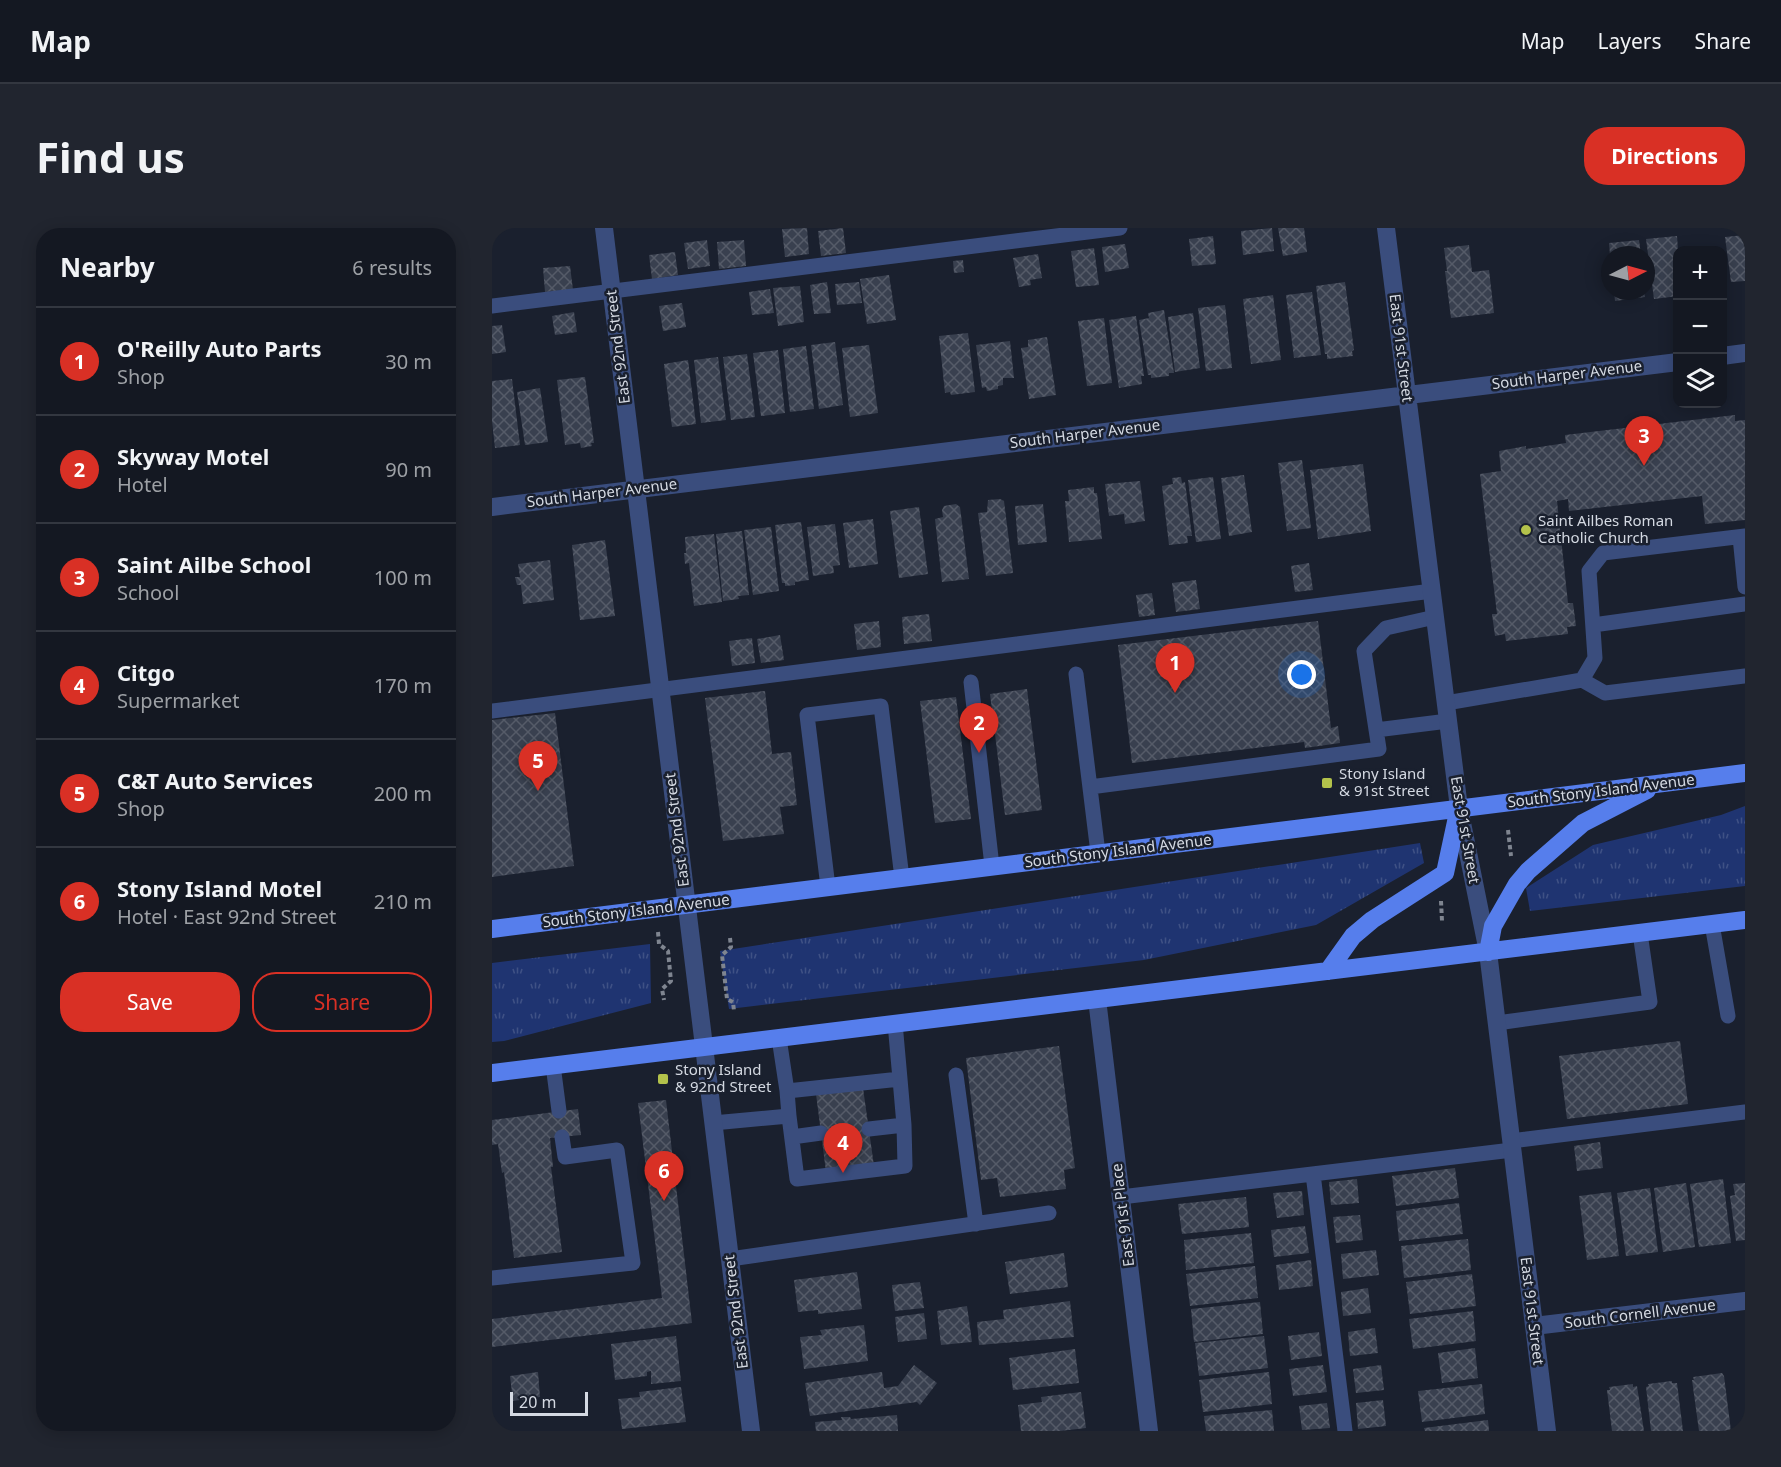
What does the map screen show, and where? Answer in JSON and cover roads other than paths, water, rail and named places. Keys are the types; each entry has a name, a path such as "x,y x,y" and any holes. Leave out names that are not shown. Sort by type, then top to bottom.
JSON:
{"highway":[{"name":"South Stony Island Avenue","path":"492,929 1745,773"},
{"path":"1488,952 1493,926 1517,884 1528,871 1583,823 1657,785"},
{"path":"1328,971 1353,936 1372,920 1445,873 1459,808"},
{"path":"492,1073 1745,920"}],"street":[{"name":"East 92nd Street","path":"604,228 751,1431"},
{"name":"East 91st Street","path":"1386,228 1459,808 1488,952 1547,1431"},
{"path":"1727,355 1745,353"},
{"name":"South Harper Avenue","path":"492,507 1673,362"},
{"name":"East 91st Place","path":"1097,999 1149,1431"},
{"name":"South Cornell Avenue","path":"1534,1326 1745,1301"}],"lane":[{"path":"492,306 1120,228"},
{"path":"1582,680 1595,658 1589,571 1603,553 1742,536 1745,587"},
{"path":"492,711 1432,591"},
{"path":"1593,625 1745,604"},
{"path":"1090,787 1379,748 1364,651 1386,628 1435,617"},
{"path":"1076,674 1098,853"},
{"path":"1446,703 1582,680 1605,693 1745,676"},
{"path":"971,682 993,866"},
{"path":"828,887 807,715 881,706 902,878"},
{"path":"1376,730 1448,721"},
{"path":"1712,924 1728,1016"},
{"path":"1497,1023 1650,1002 1640,933"},
{"path":"779,1038 797,1179 905,1167 904,1125 895,1023"},
{"path":"553,1065 559,1111"},
{"path":"956,1075 976,1224"},
{"path":"786,1091 900,1079"},
{"path":"1121,1197 1313,1174 1745,1112"},
{"path":"713,1123 789,1116"},
{"path":"869,1129 904,1125"},
{"path":"792,1137 821,1134"},
{"path":"492,1278 633,1263 617,1150 565,1156 562,1137"},
{"path":"1313,1174 1345,1431"},
{"path":"730,1259 1049,1213"}],"place":[{"name":"Saint Ailbe School","path":"1644,466"},
{"name":"Saint Ailbes Roman Catholic Church","path":"1526,530"},
{"name":"O'Reilly Auto Parts","path":"1175,693"},
{"name":"Skyway Motel","path":"979,753"},
{"name":"Stony Island & 91st Street","path":"1327,783"},
{"name":"C&T Auto Services","path":"538,791"},
{"name":"Stony Island & 92nd Street","path":"663,1079"},
{"name":"Citgo","path":"843,1173"},
{"name":"Stony Island Motel","path":"664,1201"}]}
